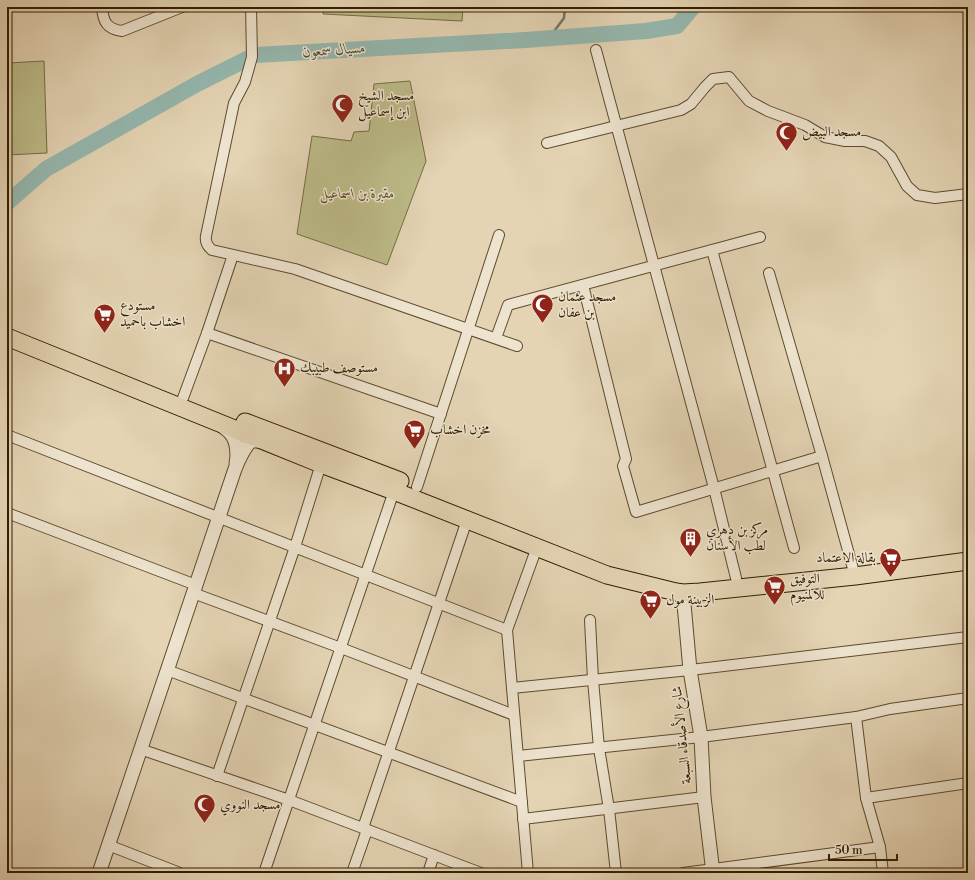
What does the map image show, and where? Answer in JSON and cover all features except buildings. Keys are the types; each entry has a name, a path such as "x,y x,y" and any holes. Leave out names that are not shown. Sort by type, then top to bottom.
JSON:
{"highway":[{"path":"7,329 417,487 468,514 537,547 607,575 631,581 683,593 700,592 854,571 968,552"},
{"path":"7,337 264,442 394,491 468,514 614,566 683,583 968,561"}],"street":[{"path":"102,7 106,24 114,30 122,30 182,7"},
{"path":"251,7 252,57 244,82 234,103 205,239 207,246 212,250 294,268 517,346"},
{"path":"596,50 714,488 736,578"},
{"path":"547,143 681,110 691,104 705,86 713,79 729,78 749,101 768,111 805,125 825,137 845,141 865,141 879,146 891,157 907,186 917,195 935,198 968,194"},
{"path":"417,487 499,235"},
{"path":"496,338 508,305 760,237"},
{"path":"712,250 794,548"},
{"path":"183,398 233,255"},
{"path":"769,272 854,571"},
{"path":"583,285 626,459 623,466 636,512 822,456"},
{"path":"206,333 441,414"},
{"path":"217,422 232,434 236,445 237,457 235,469"},
{"path":"7,435 507,630"},
{"path":"98,873 240,456 246,446 251,442 264,442"},
{"path":"217,776 295,547 321,464"},
{"path":"264,873 394,491"},
{"path":"7,514 194,589 269,622 341,648 514,715"},
{"path":"352,873 389,752 468,514"},
{"path":"528,873 507,630 537,547"},
{"name":"شارع الأصدقاء السبعة","path":"683,593 690,670 701,738 704,797 713,871"},
{"path":"590,620 593,680 599,748 609,808 616,873"},
{"path":"512,688 690,670 968,637"},
{"path":"167,670 522,802"},
{"path":"518,756 701,738 856,717 890,709 968,698"},
{"path":"856,717 866,798 880,847 883,873"},
{"path":"140,749 289,800 481,873"},
{"path":"866,798 968,783"},
{"path":"523,818 704,797"},
{"path":"108,845 180,873"},
{"path":"683,873 713,871 880,847"},
{"path":"428,873 434,855"}],"green space":[{"path":"324,7 463,7 462,21 323,14"},
{"path":"44,61 47,153 7,155 7,63"},
{"name":"مقبرة بن اسماعيل","path":"410,81 426,161 387,265 297,234 312,136 351,141 354,132 369,131 374,84"}],"waterway":[{"path":"549,38 564,18 565,7"},
{"name":"مسيال سمعون","path":"7,203 46,169 197,84 255,55 525,40 646,31 677,26 693,7"}],"place":[{"name":"مسجد الشيخ ابن إسماعيل","path":"343,124"},
{"name":"مسجد البيض","path":"786,152"},
{"name":"مسجد عثمان بن عفان","path":"542,324"},
{"name":"مستودع اخشاب باحميد","path":"105,334"},
{"name":"مستوصف طبيبك","path":"284,388"},
{"name":"مخزن اخشاب","path":"414,450"},
{"name":"مركز بن دهري لطب الأسنان","path":"690,558"},
{"name":"بقالة الاعتماد","path":"891,578"},
{"name":"التوفيق للالمنيوم","path":"775,606"},
{"name":"الزبينة مول","path":"651,620"},
{"name":"مسجد النووي","path":"205,824"}]}
